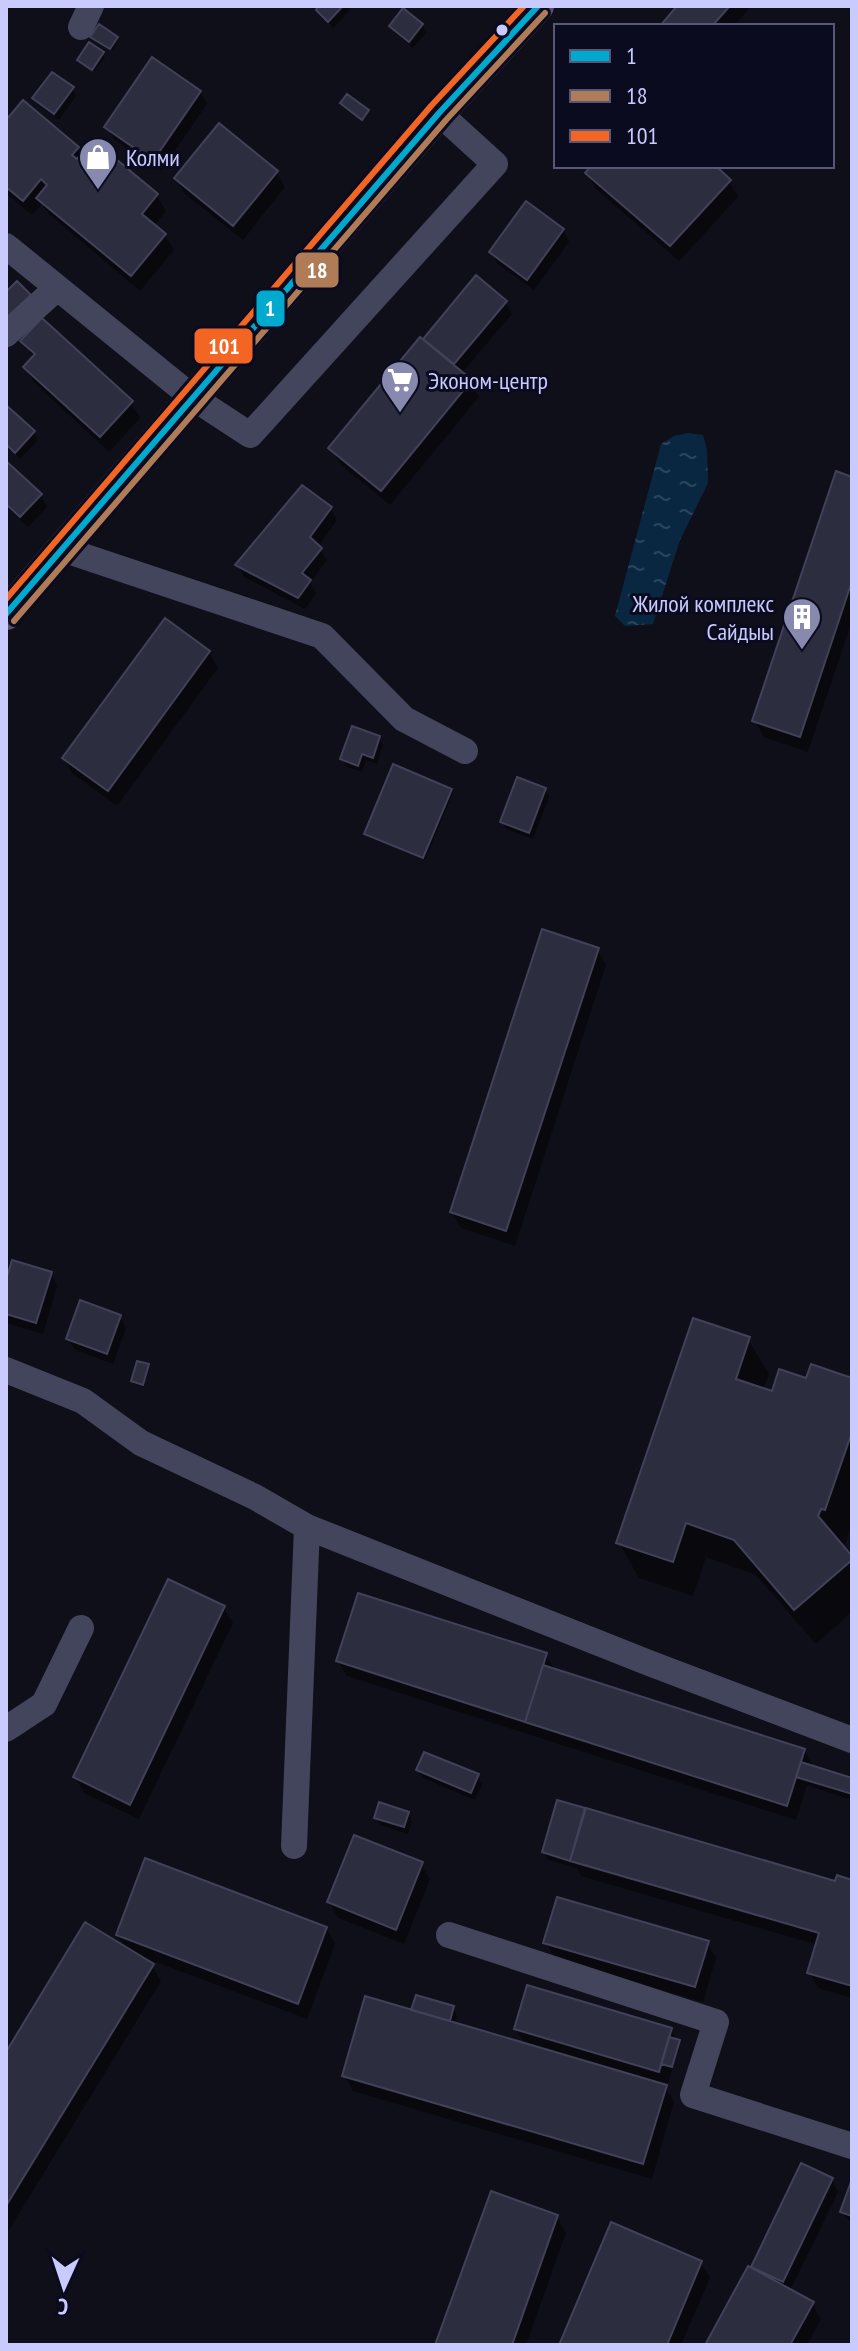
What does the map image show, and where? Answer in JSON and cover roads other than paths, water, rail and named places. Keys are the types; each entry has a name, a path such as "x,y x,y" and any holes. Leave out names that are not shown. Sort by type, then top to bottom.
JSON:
{"main road":[{"path":"6,614 439,113 538,6"}],"street":[{"path":"6,246 192,397 250,435 495,164 439,113"},
{"path":"6,334 57,288"},
{"path":"62,549 322,636 404,719 465,751"},
{"path":"6,1370 83,1401 141,1443 255,1497 307,1527 634,1658 852,1740"},
{"path":"294,1846 307,1527"},
{"path":"6,1729 44,1704 81,1628"},
{"path":"449,1935 716,2022 693,2095 852,2146"}],"water":[{"path":"688,433 703,435 707,450 708,483 680,540 653,624 625,626 615,616 661,444 674,436"}],"place":[{"name":"Колми","path":"98,191"},
{"name":"Эконом-центр","path":"400,414"},
{"name":"Жилой комплекс Сайдыы","path":"802,651"}]}
